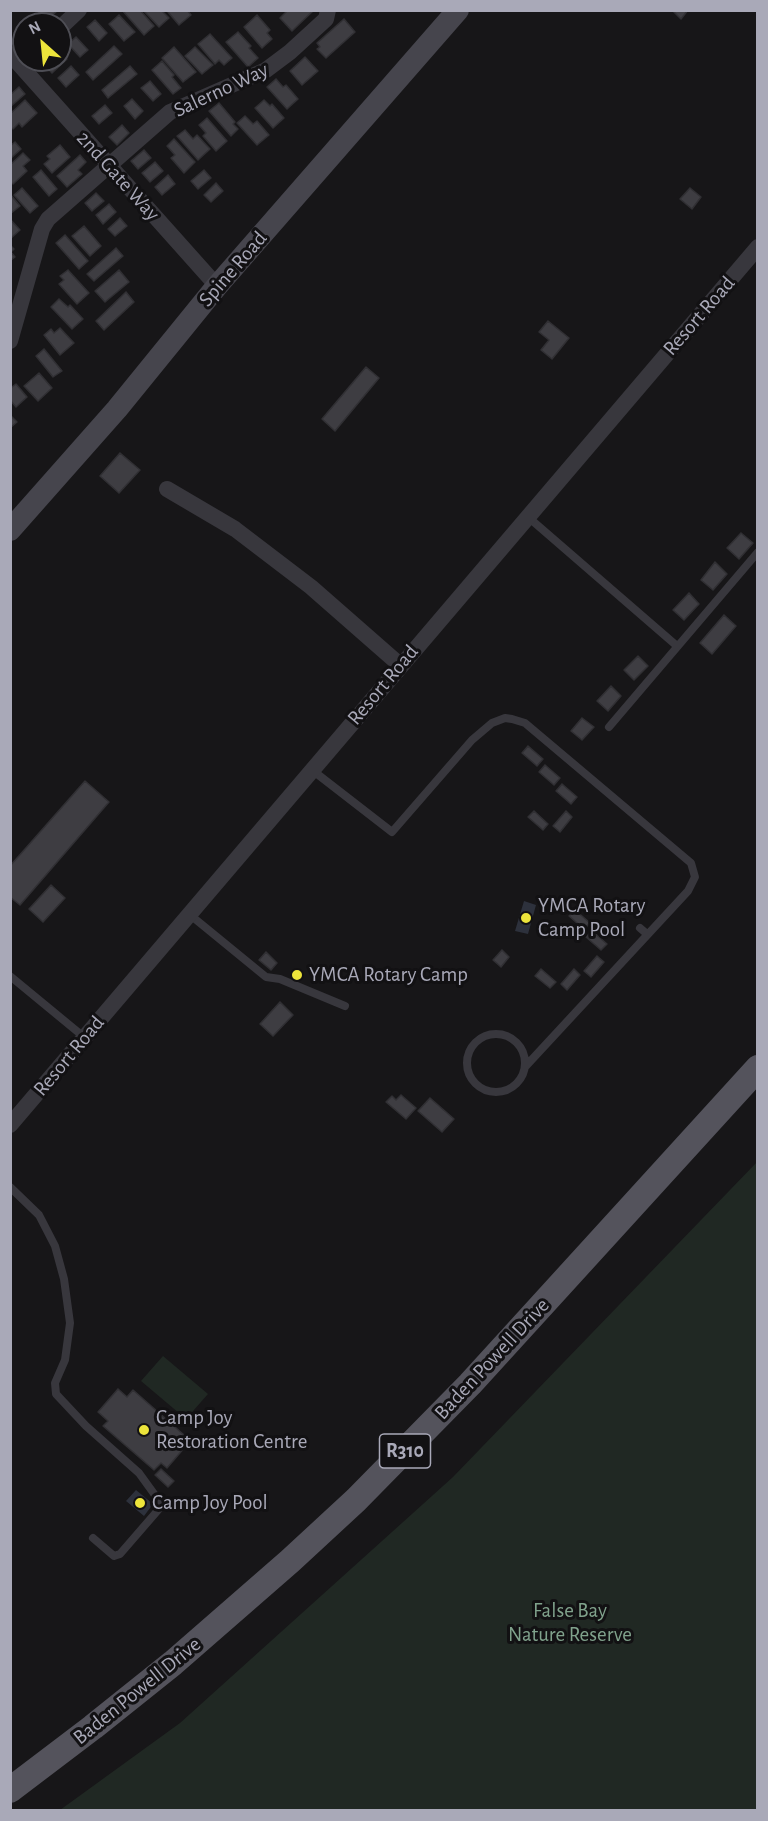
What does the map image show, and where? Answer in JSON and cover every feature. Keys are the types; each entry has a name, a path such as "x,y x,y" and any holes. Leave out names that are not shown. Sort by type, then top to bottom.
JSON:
{"main road":[{"name":"Spine Road","path":"10,530 117,409 217,286 458,10"},
{"name":"Baden Powell Drive","path":"10,1790 165,1669 281,1569 356,1500 470,1384 758,1068"}],"street":[{"name":"Salerno Way","path":"12,335 44,224 53,214 170,112 253,78 276,64 326,19 328,10"},
{"name":"2nd Gate Way","path":"24,72 217,286"},
{"name":"Resort Road","path":"10,1125 527,516 756,251"},
{"path":"166,489 235,529 311,587 400,665"}],"lane":[{"path":"527,516 677,646"},
{"path":"609,727 758,552"},
{"path":"312,770 392,832 472,740 492,723 505,718 525,723 691,863 695,877 688,891 525,1067 518,1081 505,1090 489,1091 471,1077 467,1059 471,1048 478,1040 489,1035 500,1034 511,1038 519,1045 524,1056 525,1067"},
{"path":"189,914 266,977 280,979 345,1006"},
{"path":"640,928 647,934"},
{"path":"10,976 84,1037"},
{"path":"10,1187 39,1215 55,1246 64,1279 70,1323 69,1341 55,1383 56,1394 86,1426 139,1473 160,1502 159,1509 120,1554 114,1556 93,1538"}],"green space":[{"name":"False Bay Nature Reserve","path":"757,1162 757,1810 60,1810 180,1723 453,1477"},
{"path":"163,1356 208,1394 186,1419 141,1381"}],"shaded area":[{"name":"YMCA Rotary Camp Pool","path":"524,901 536,905 528,934 515,931"},
{"name":"Camp Joy Pool","path":"136,1490 153,1504 144,1516 126,1501"}],"building":[{"path":"41,10 58,10 56,12 39,12"},
{"path":"122,10 140,10 154,26 144,35"},
{"path":"143,10 164,10 163,12 169,18 159,27"},
{"path":"187,10 191,15 179,25 168,12"},
{"path":"288,10 314,10 292,31 280,18"},
{"path":"672,10 688,10 681,19"},
{"path":"119,15 135,32 124,41 109,24"},
{"path":"257,15 270,30 267,33 272,39 262,48 244,27"},
{"path":"344,19 355,32 326,58 317,49 320,47 317,43"},
{"path":"95,20 107,33 99,41 87,27"},
{"path":"238,32 258,58 248,67 226,42"},
{"path":"210,34 232,58 224,65 219,60 215,64 198,44"},
{"path":"76,37 88,50 80,57 72,48 72,40"},
{"path":"114,46 122,54 93,80 86,72"},
{"path":"174,47 196,72 183,82 162,58"},
{"path":"195,47 213,65 202,74 185,56"},
{"path":"305,57 318,71 302,85 290,71"},
{"path":"162,61 181,88 173,94 152,70"},
{"path":"130,66 137,74 108,98 102,90"},
{"path":"72,67 79,75 66,87 58,78 64,72 72,72"},
{"path":"276,79 283,87 286,85 298,99 287,109 267,87"},
{"path":"150,81 161,94 153,101 141,88"},
{"path":"19,87 25,94 10,107 10,95"},
{"path":"132,99 143,111 135,119 124,106"},
{"path":"25,100 37,113 22,127 19,123 13,129 10,127 10,114"},
{"path":"264,100 270,106 272,104 284,118 273,128 255,108"},
{"path":"219,103 238,129 231,136 209,111"},
{"path":"105,105 112,113 99,124 92,116"},
{"path":"245,116 253,124 257,121 269,135 257,145 237,123"},
{"path":"207,118 227,141 216,151 203,136 206,133 199,125"},
{"path":"122,125 129,133 117,145 109,137"},
{"path":"185,130 193,139 197,135 210,149 198,160 177,136"},
{"path":"174,139 195,162 184,173 171,158 175,155 167,146"},
{"path":"15,142 21,149 10,159 10,146"},
{"path":"60,145 70,157 52,173 44,164 50,159 47,156"},
{"path":"144,150 151,158 138,169 131,161"},
{"path":"23,153 30,160 23,166 27,171 13,184 10,182 10,165"},
{"path":"80,155 86,162 78,170 82,174 67,187 57,176"},
{"path":"155,162 163,171 150,182 142,173"},
{"path":"41,170 57,189 49,196 33,177"},
{"path":"204,170 211,178 198,189 191,181"},
{"path":"168,175 175,184 162,195 155,187"},
{"path":"216,183 223,191 211,202 204,195"},
{"path":"22,188 38,206 30,213 14,195"},
{"path":"690,188 701,197 692,209 680,199"},
{"path":"96,193 104,201 92,211 85,203"},
{"path":"10,194 20,206 10,214"},
{"path":"109,204 116,212 103,224 96,215"},
{"path":"120,218 127,226 115,236 108,229"},
{"path":"10,219 20,230 10,239"},
{"path":"84,226 101,246 90,256 72,236"},
{"path":"65,235 88,261 79,269 56,243"},
{"path":"10,245 14,249 11,252 15,257 10,261"},
{"path":"116,248 123,256 94,281 87,274"},
{"path":"68,270 89,293 77,304 59,284 64,280 60,276"},
{"path":"119,270 129,282 105,302 95,291"},
{"path":"126,292 134,302 104,330 96,321"},
{"path":"59,299 68,307 70,305 83,319 72,329 51,307"},
{"path":"548,321 569,338 552,359 541,350 549,340 539,332"},
{"path":"60,328 74,343 60,355 44,335 51,329 54,333"},
{"path":"44,349 62,371 53,377 36,356"},
{"path":"366,367 379,378 335,431 322,419"},
{"path":"39,373 52,388 38,401 24,386"},
{"path":"10,384 12,387 16,384 27,397 16,407 10,400"},
{"path":"10,415 17,422 10,428"},
{"path":"120,453 140,470 119,493 100,476"},
{"path":"741,533 753,543 739,559 727,548"},
{"path":"715,562 727,574 713,590 701,580"},
{"path":"689,593 699,604 684,620 673,610"},
{"path":"724,615 736,626 712,654 700,643"},
{"path":"638,656 648,666 634,680 624,670"},
{"path":"611,686 621,696 608,711 597,701"},
{"path":"582,718 594,727 582,740 571,731"},
{"path":"528,746 543,759 537,766 522,753"},
{"path":"545,765 560,778 554,785 539,772"},
{"path":"85,781 109,802 20,905 10,897 10,866"},
{"path":"562,784 577,797 571,804 556,791"},
{"path":"534,811 548,824 543,830 528,817"},
{"path":"566,811 572,817 560,832 553,826"},
{"path":"51,885 65,898 43,922 29,909"},
{"path":"575,910 590,923 584,929 569,916"},
{"path":"592,931 607,944 601,950 586,937"},
{"path":"502,950 509,957 501,967 493,960"},
{"path":"266,952 277,963 271,970 259,960"},
{"path":"597,956 604,962 591,977 584,971"},
{"path":"541,969 556,982 550,988 535,976"},
{"path":"574,969 580,975 567,990 561,984"},
{"path":"280,1002 293,1015 273,1036 260,1024"},
{"path":"401,1095 416,1108 406,1119 386,1102 392,1096 396,1100"},
{"path":"430,1098 454,1119 442,1132 418,1111"},
{"name":"Camp Joy Restoration Centre","path":"118,1389 127,1397 133,1390 184,1435 179,1441 185,1447 167,1468 161,1463 154,1470 103,1426 108,1421 98,1412"},
{"path":"161,1469 174,1481 168,1487 155,1475"}],"place":[{"name":"YMCA Rotary Camp Pool","path":"526,918"},
{"name":"YMCA Rotary Camp","path":"297,975"},
{"name":"Camp Joy Restoration Centre","path":"144,1430"},
{"name":"Camp Joy Pool","path":"140,1503"}]}
